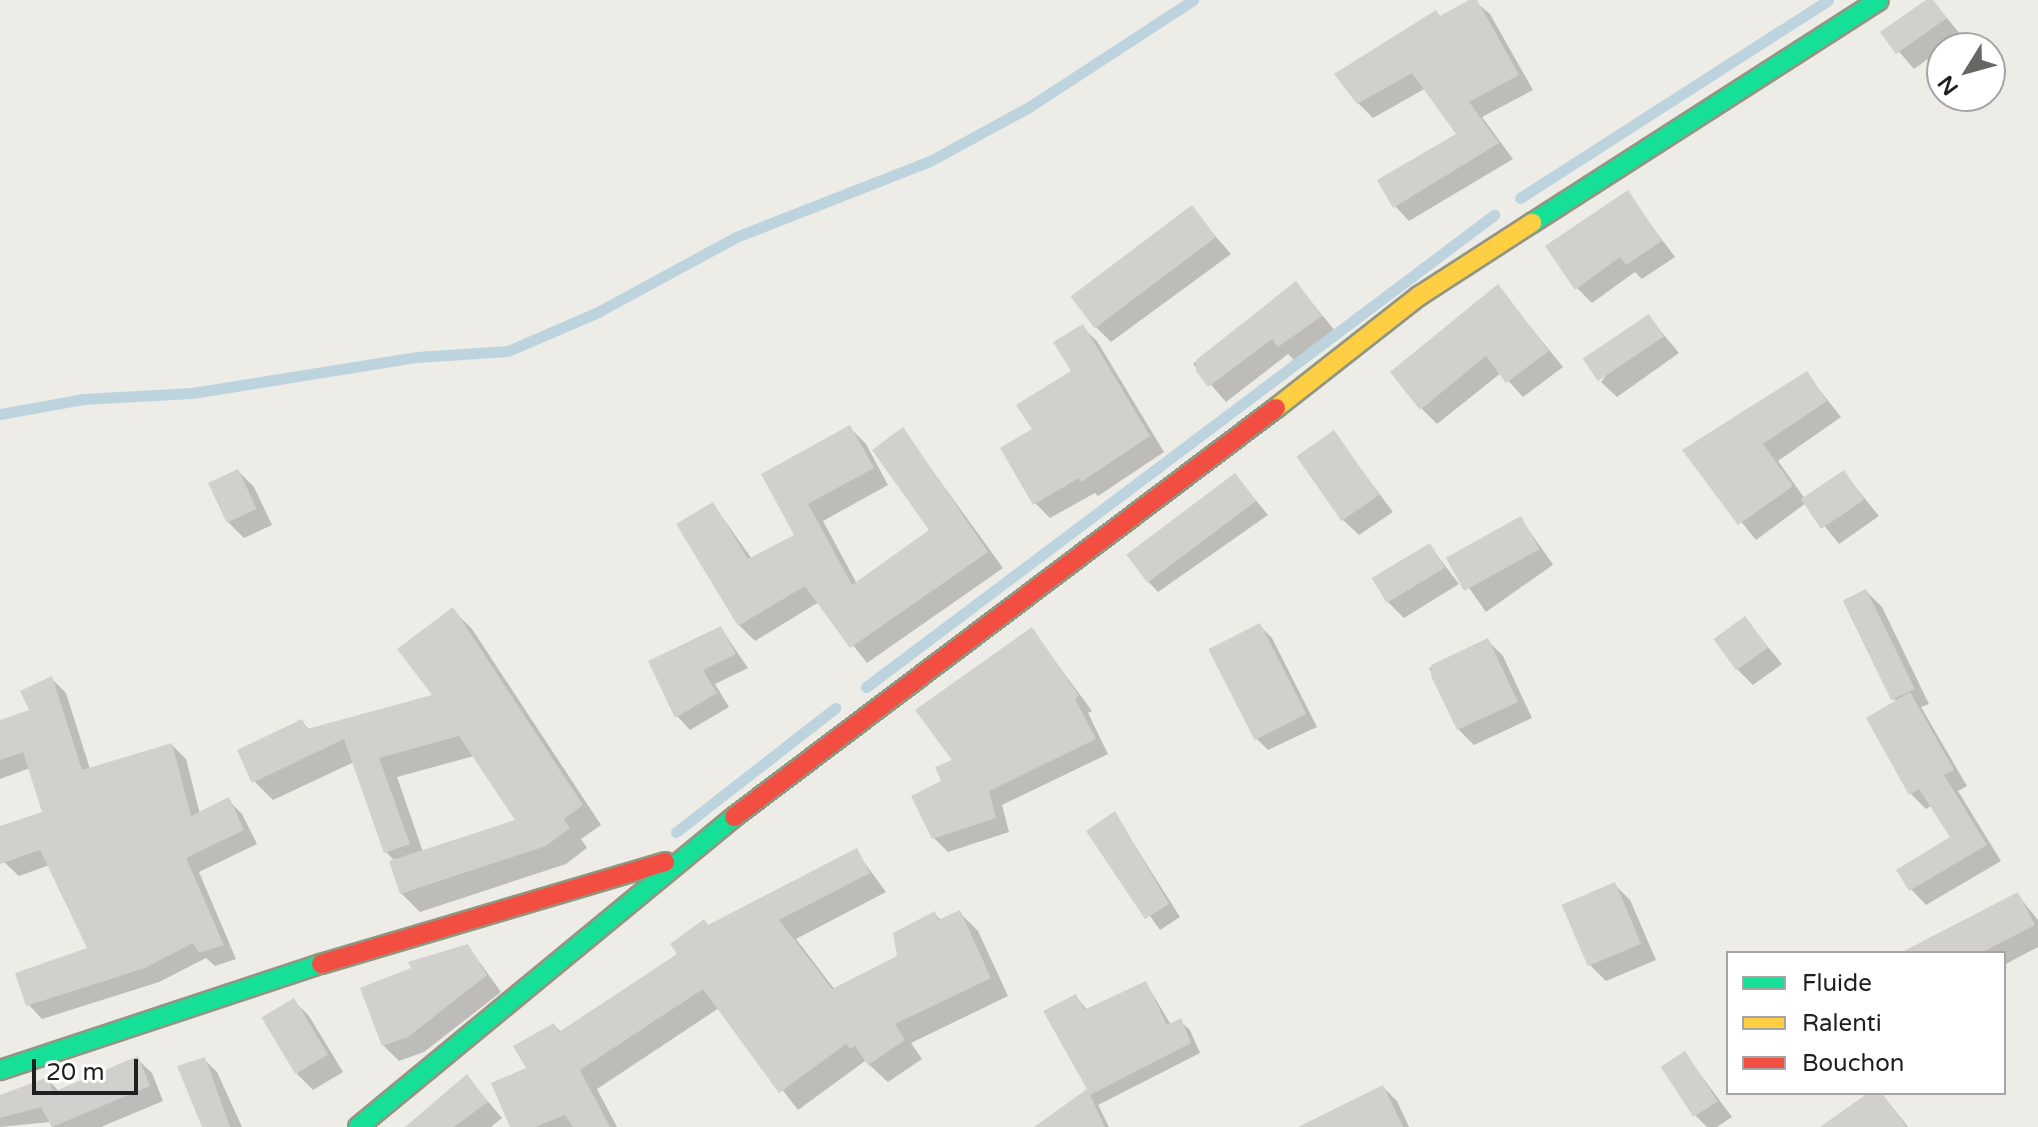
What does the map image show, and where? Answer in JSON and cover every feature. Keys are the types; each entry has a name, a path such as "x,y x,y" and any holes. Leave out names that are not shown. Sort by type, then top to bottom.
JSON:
{"street":[{"path":"358,1127 679,858 1086,555 1419,296 1879,0"},
{"path":"0,1070 219,995 679,858"}],"building":[{"path":"1469,0 1477,0 1519,75 1469,102 1499,143 1393,208 1377,180 1456,134 1412,73 1357,104 1334,74 1436,10 1440,16"},
{"path":"1926,0 1933,0 1947,18 1896,54 1880,32"},
{"path":"1628,190 1662,241 1626,265 1620,257 1575,290 1545,246"},
{"path":"1192,205 1216,237 1095,328 1071,296"},
{"path":"1296,281 1322,316 1278,347 1272,339 1208,387 1196,371 1196,360"},
{"path":"1498,284 1549,351 1506,383 1486,356 1420,410 1390,372"},
{"path":"1649,314 1664,336 1598,381 1583,359"},
{"path":"1083,324 1150,436 1081,482 1079,478 1033,505 1000,448 1032,429 1016,405 1071,371 1053,342"},
{"path":"1807,371 1827,401 1763,444 1793,486 1738,525 1682,450"},
{"path":"850,425 874,468 808,504 852,585 929,530 872,450 903,427 988,552 850,648 805,586 738,626 676,524 713,502 748,559 794,535 761,474"},
{"path":"1334,430 1379,495 1342,521 1296,456"},
{"path":"238,469 257,509 227,523 208,483"},
{"path":"1844,470 1864,500 1821,529 1801,499"},
{"path":"1235,473 1256,501 1147,583 1126,555"},
{"path":"1521,516 1539,549 1464,591 1446,558"},
{"path":"1430,543 1445,568 1387,603 1372,578"},
{"path":"1866,589 1915,689 1891,700 1843,600"},
{"path":"453,607 583,805 564,819 570,828 546,846 400,894 389,861 515,820 459,736 379,758 410,844 384,853 344,739 252,783 237,750 302,719 307,729 432,695 397,649"},
{"path":"1745,616 1768,648 1736,670 1713,639"},
{"path":"1260,623 1306,714 1255,740 1208,649"},
{"path":"721,626 736,654 703,670 717,693 675,718 648,661"},
{"path":"1032,627 1079,696 1075,699 1096,739 989,791 996,818 932,839 911,796 941,781 935,767 952,760 915,710"},
{"path":"1488,638 1518,702 1457,730 1431,676 1431,665"},
{"path":"52,676 82,770 172,743 191,816 229,797 244,830 186,858 224,945 199,953 193,943 145,968 26,1006 15,973 87,948 40,850 0,864 0,826 42,812 23,752 0,760 0,720 29,710 20,691"},
{"path":"1910,692 1954,770 1944,775 1987,845 1909,891 1896,870 1950,837 1919,789 1909,795 1866,718"},
{"path":"1115,811 1169,904 1145,919 1086,831"},
{"path":"857,848 870,873 779,920 832,989 897,956 893,933 935,911 938,920 960,910 991,978 895,1024 905,1040 868,1065 855,1046 850,1049 846,1044 779,1093 703,989 580,1070 610,1127 573,1127 565,1115 535,1127 510,1127 491,1083 526,1068 513,1046 554,1023 559,1032 677,954 670,944 704,919 708,925"},
{"path":"1615,882 1641,944 1588,966 1562,905"},
{"path":"2018,892 2035,925 1985,951 1904,951"},
{"path":"468,944 487,975 408,1037 382,1046 360,988 411,968 408,962"},
{"path":"1146,981 1167,1025 1181,1018 1191,1043 1090,1095 1105,1127 1034,1127 1087,1089 1043,1011 1076,994 1084,1010"},
{"path":"294,998 328,1055 295,1074 261,1018"},
{"path":"1685,1051 1718,1101 1693,1117 1661,1067"},
{"path":"138,1056 150,1086 52,1127 41,1107 0,1118 0,1095 48,1077 53,1092"},
{"path":"205,1057 230,1127 202,1127 177,1066"},
{"path":"467,1074 488,1102 454,1127 405,1127"},
{"path":"1383,1085 1403,1127 1298,1127"},
{"path":"1865,1095 1883,1095 1906,1127 1820,1127"}],"waterway":[{"path":"0,414 83,399 192,393 417,357 508,351 598,312 736,237 930,161 1029,107 1193,0"},
{"path":"1520,198 1828,0"},
{"path":"866,687 1494,215"},
{"path":"676,832 835,708"}],"traffic: fast":[{"path":"1532,223 1879,0"},
{"path":"358,1127 734,817"},
{"path":"0,1070 321,964"}],"traffic: slow":[{"path":"1276,408 1419,296 1532,223"}],"traffic: jam":[{"path":"734,817 1276,408"},
{"path":"321,964 665,862"}]}
